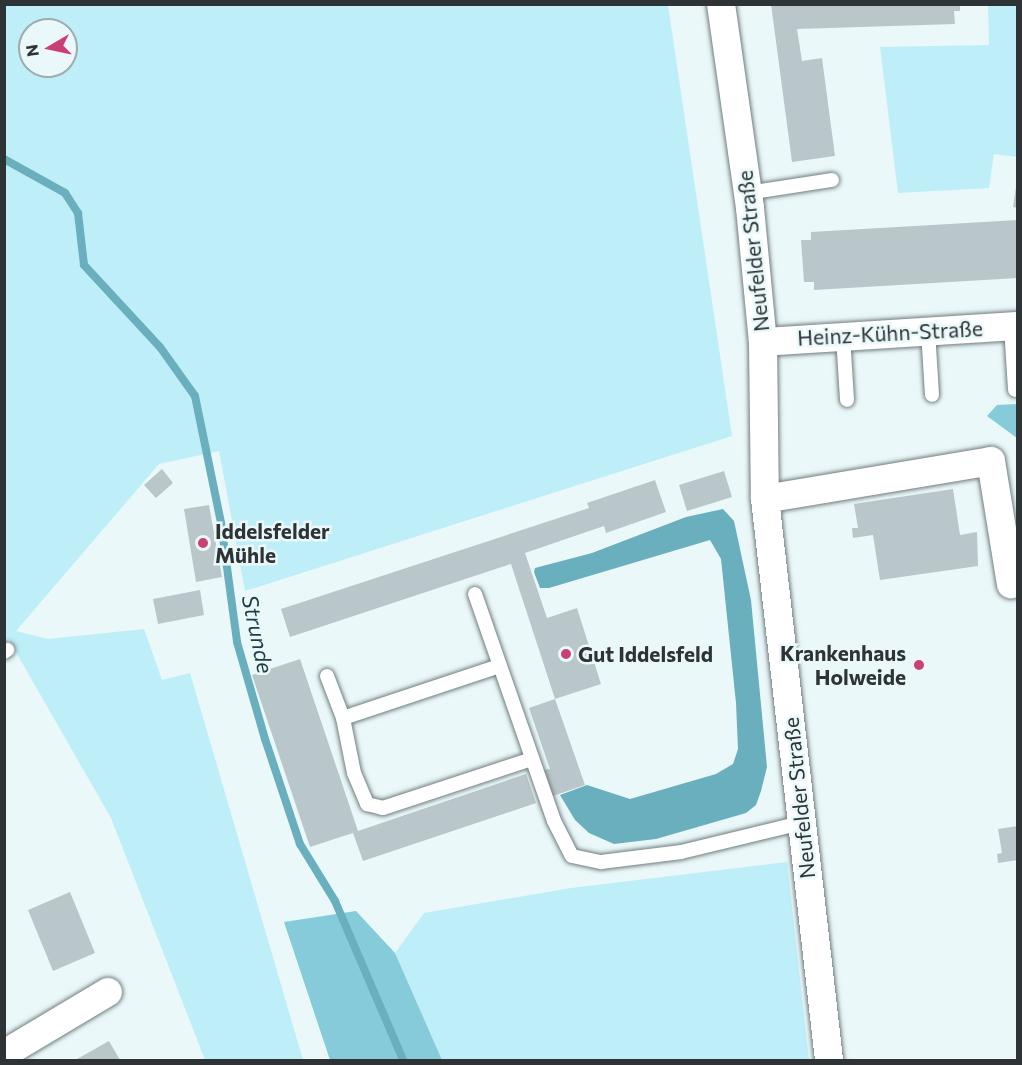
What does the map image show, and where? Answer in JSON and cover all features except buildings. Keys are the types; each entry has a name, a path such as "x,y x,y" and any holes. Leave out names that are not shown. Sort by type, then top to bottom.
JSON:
{"street":[{"name":"Neufelder Straße","path":"721,4 747,193 763,342 765,499 829,1060"},
{"name":"Heinz-Kühn-Straße","path":"763,342 1014,326"},
{"path":"765,499 991,461 1011,584"},
{"path":"4,1054 108,992"}],"lane":[{"path":"747,193 832,180"},
{"path":"1014,326 1015,390"},
{"path":"928,331 932,395"},
{"path":"843,336 847,400"},
{"path":"476,594 531,759 554,821 573,856 601,862 681,852 801,823"},
{"path":"344,718 499,666"},
{"path":"327,676 344,718 354,773 367,804 383,808 531,759"}],"shaded area":[{"path":"5,4 668,5 732,436 245,591 219,451 159,464 16,631 48,639 144,629 162,680 190,673 303,1060 205,1060 111,818 9,640 5,643"},
{"path":"988,5 1017,5 1017,157 994,154 989,188 898,193 880,47 989,45"},
{"path":"1018,404 1017,438 987,416 997,405"},
{"path":"723,509 734,521 751,600 767,767 761,791 756,805 746,813 656,839 614,844 589,833 575,820 560,795 587,785 630,799 716,774 733,764 738,749 736,703 721,559 710,540 549,588 540,588 534,572 535,568 592,553 686,517"},
{"path":"787,862 809,1060 442,1060 395,953 424,913 571,888"},
{"path":"356,911 395,953 442,1060 330,1060 284,922"}],"waterway":[{"name":"Strunde","path":"4,159 65,193 78,213 84,265 160,347 195,396 221,523 237,642 265,739 300,844 335,901 403,1060"}],"place":[{"name":"Iddelsfelder Mühle","path":"203,543"},
{"name":"Gut Iddelsfeld","path":"566,654"},
{"name":"Krankenhaus Holweide","path":"919,665"}]}
